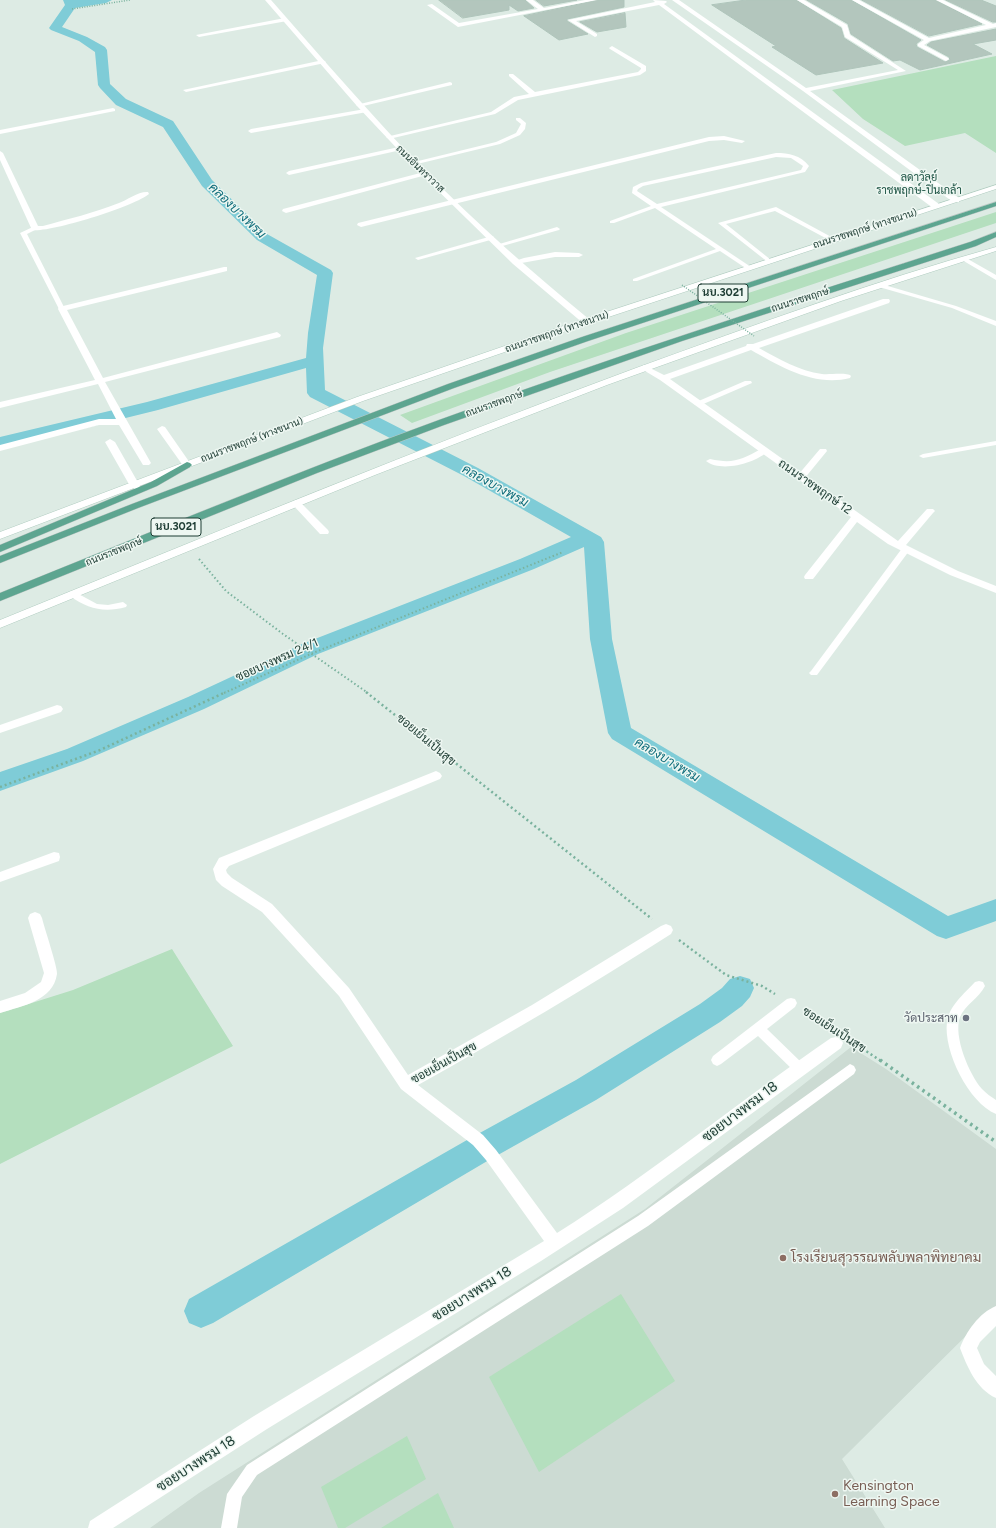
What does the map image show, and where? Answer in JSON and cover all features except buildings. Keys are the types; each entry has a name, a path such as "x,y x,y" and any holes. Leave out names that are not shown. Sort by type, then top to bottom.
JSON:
{"main road":[{"path":"948,220 955,211 996,197"},
{"name":"นบ.3021","path":"0,560 143,503 451,386 585,339 996,204"},
{"name":"ถนนราชพฤกษ์","path":"0,597 352,456 648,349 973,244 996,234"},
{"path":"973,244 996,240"},
{"path":"0,549 154,484 187,465"}],"street":[{"name":"ถนนอินทราวาส","path":"268,0 399,149 516,262 587,322"},
{"path":"529,0 542,9"},
{"path":"430,5 458,25 594,0"},
{"path":"595,35 571,20 658,2 675,0 805,90 956,200"},
{"path":"800,0 845,26 847,36 903,71 805,90"},
{"path":"855,0 928,40"},
{"path":"939,0 994,25"},
{"path":"658,2 936,206"},
{"path":"199,35 285,20"},
{"path":"946,59 920,45 928,40 994,25"},
{"path":"389,137 493,113 502,109 506,103 516,98 640,73 644,70 644,67 612,48"},
{"path":"186,90 323,62"},
{"path":"511,75 534,95"},
{"path":"359,105 450,84"},
{"path":"0,132 113,110"},
{"path":"251,131 365,111"},
{"path":"413,163 498,143 518,134 524,124 518,119"},
{"path":"361,225 709,139 724,138 742,141"},
{"path":"289,173 399,149"},
{"path":"0,154 35,228 43,228 103,212 132,201 145,194"},
{"path":"286,211 424,174"},
{"name":"ถนนราชพฤกษ์ (ทางขนาน)","path":"0,536 135,486 360,399 769,261 936,206 996,188"},
{"name":"นบ.3021","path":"190,546 462,437 644,368 764,324 996,249"},
{"path":"516,262 549,255 579,255"},
{"path":"146,464 62,309 224,268"},
{"path":"663,378 750,346 886,301"},
{"path":"0,405 100,381 277,335"},
{"path":"750,346 781,363 804,372 825,378 848,376"},
{"name":"ถนนราชพฤกษ์ 12","path":"644,368 663,378 764,451 903,547 954,573 996,590"},
{"path":"0,448 99,422 120,418"},
{"path":"162,429 187,465"},
{"path":"110,442 135,486"},
{"path":"296,504 324,532"},
{"path":"903,547 930,512"},
{"path":"809,577 857,516"},
{"name":"ถนนราชพฤกษ์","path":"0,624 190,546"},
{"path":"0,729 57,709"},
{"path":"436,776 224,862 219,869 221,876 227,882 267,908 344,992 406,1084 478,1140 491,1154 554,1242"},
{"path":"0,877 54,857"},
{"path":"0,1007 29,998 46,986 51,973 35,918"},
{"name":"ซอยเย็นเป็นสุข","path":"406,1084 533,1014 666,930"},
{"name":"ซอยบางพรม 18","path":"97,1528 283,1408 460,1302 618,1202 720,1128 839,1038"},
{"path":"996,1314 974,1336 968,1348 978,1370 996,1389"}],"lane":[{"path":"612,222 656,206 803,170 806,166 801,160 788,155 776,155 641,185 634,188 634,192 656,206 749,268"},
{"path":"769,261 721,223 776,209 833,240"},
{"path":"35,228 23,233 62,309"},
{"path":"500,245 557,229"},
{"path":"418,258 492,238"},
{"path":"635,280 720,249"},
{"path":"964,259 996,278"},
{"path":"986,272 996,269"},
{"path":"881,286 943,303 980,316 996,324"},
{"path":"698,403 748,383"},
{"path":"923,456 996,443"},
{"path":"710,461 724,465 741,463 764,451"},
{"path":"801,477 823,451"},
{"path":"814,673 903,547"},
{"path":"73,594 93,608 103,609 123,605"},
{"path":"980,986 955,1015 952,1025 956,1047 963,1068 977,1093 996,1108"},
{"path":"717,1060 791,1003"},
{"path":"759,1028 799,1068"},
{"path":"229,1528 235,1494 252,1470 643,1221 850,1070"}],"path":[{"path":"72,9 130,0"},
{"path":"682,285 754,336"},
{"name":"ซอยเย็นเป็นสุข","path":"190,546 208,571 226,591 283,634 312,653 385,706 431,745 704,960 726,974 762,986 791,1003 839,1038 903,1075 996,1142"},
{"name":"ซอยบางพรม 24/1","path":"0,787 100,750 312,653 563,552"}],"shaded area":[{"name":"โรงเรียนสุวรรณพลับพลาพิทยาคม","path":"851,1047 886,1069 996,1149 996,1306 842,1459 885,1528 150,1528 199,1493 645,1209"}],"green space":[{"path":"996,56 996,153 965,133 905,146 863,119 832,90"},
{"path":"996,212 996,223 550,372 412,423 400,415 626,333"},
{"path":"172,949 233,1046 0,1164 0,1013 73,990"},
{"path":"621,1294 675,1381 539,1472 489,1377"},
{"path":"407,1436 426,1479 345,1528 338,1528 321,1487"},
{"path":"438,1493 454,1528 381,1528"}],"waterway":[{"name":"คลองบางพรม","path":"69,0 71,5"},
{"path":"71,5 106,0"},
{"name":"คลองบางพรม","path":"71,5 55,28 83,39 101,50 104,85 121,102 168,124 207,183 262,237 325,273 315,348 314,378 316,393 471,472 587,538"},
{"path":"0,443 152,406 313,361"},
{"path":"0,782 75,755 196,703 310,649 527,564 587,538"},
{"name":"คลองบางพรม","path":"587,538 594,542 601,639 620,733 946,928 996,910"},
{"path":"201,1311 478,1150 586,1090 710,1013 732,997 740,988"}],"place":[{"name":"วัดประสาท","path":"966,1018"},
{"name":"โรงเรียนสุวรรณพลับพลาพิทยาคม","path":"783,1258"},
{"name":"Kensington Learning Space","path":"835,1494"}],"district":[{"name":"ลดาวัลย์ ราชพฤกษ์-ปิ่นเกล้า","path":"919,184"}]}
